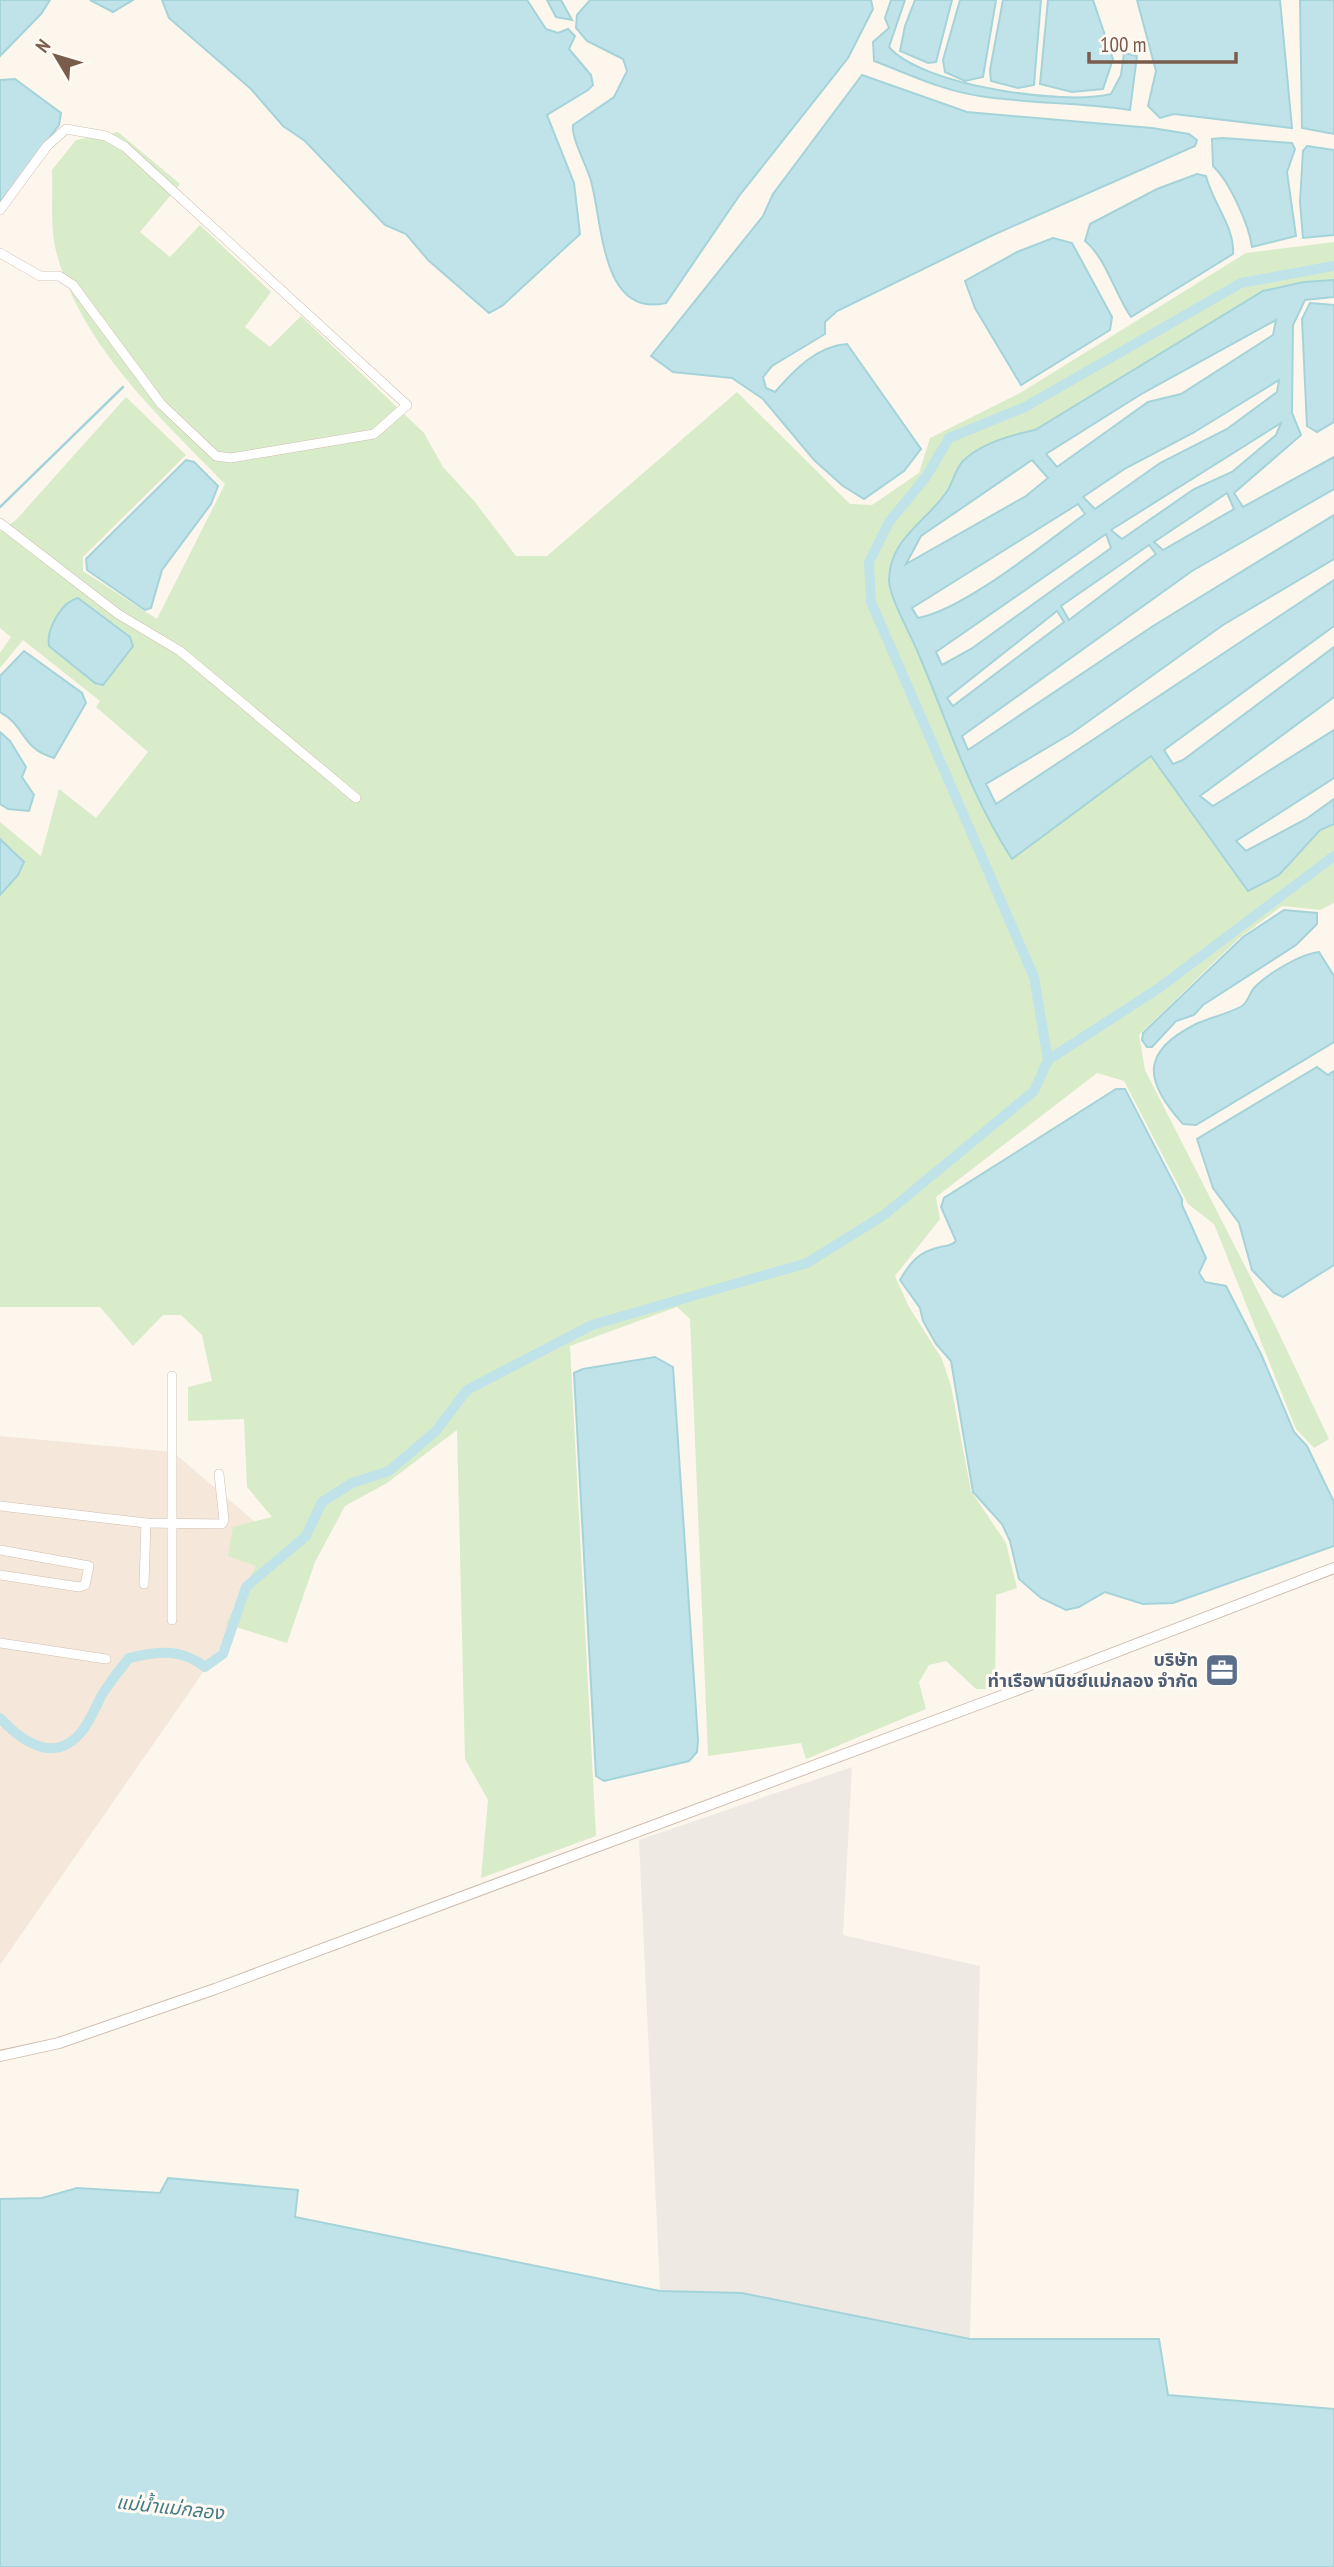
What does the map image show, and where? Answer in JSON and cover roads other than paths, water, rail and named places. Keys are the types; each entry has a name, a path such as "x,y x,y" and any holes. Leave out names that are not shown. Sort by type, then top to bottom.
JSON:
{"street":[{"path":"0,210 47,146 66,128 106,136 125,147 202,215 407,405 374,434 231,458 216,456 161,404 73,285 59,276 40,275 0,253"},
{"path":"0,523 118,614 180,651 356,798"},
{"path":"172,1376 172,1620"},
{"path":"0,1506 146,1523 222,1524 225,1520 219,1474"},
{"path":"144,1584 146,1523"},
{"path":"0,1550 89,1566 85,1586 79,1587 0,1575"},
{"path":"0,2056 59,2043 215,1989 1009,1693 1334,1568"},
{"path":"0,1643 106,1658"}],"water":[{"path":"0,0 50,0 41,14 0,56"},
{"path":"90,0 133,0 113,12"},
{"path":"162,0 527,0 546,29 558,33 568,29 575,36 569,49 591,75 593,85 588,90 547,115 574,183 580,234 502,306 489,313 428,260 406,234 385,225 305,141 283,126 251,89 169,18"},
{"path":"547,0 561,0 572,20 556,17"},
{"path":"590,0 871,0 873,9 848,58 739,196 666,303 645,304 629,296 617,282 603,242 591,181 574,137 573,125 614,97 627,71 623,59 587,41 576,28 577,15"},
{"path":"891,0 905,0 889,47 906,60 930,72 961,82 1061,97 1111,94 1121,75 1124,53 1137,56 1130,110 966,94 926,82 874,61 873,42 889,28 885,18"},
{"path":"915,0 952,0 936,62 928,63 900,51 905,26"},
{"path":"960,0 996,0 983,77 965,81 945,72 943,60"},
{"path":"1003,0 1041,0 1034,85 1018,88 991,81 990,70"},
{"path":"1048,0 1093,0 1113,59 1103,89 1072,92 1040,84"},
{"path":"1137,0 1280,0 1292,128 1174,114 1160,118 1148,106 1156,71"},
{"path":"1300,0 1334,0 1334,134 1302,128"},
{"path":"862,75 967,112 1152,128 1189,134 1197,140 1195,146 993,235 837,311 825,322 825,334 772,366 763,377 766,388 775,392 816,354 847,344 921,449 904,471 864,499 843,486 814,460 763,399 732,378 673,372 651,356 763,216 773,194"},
{"path":"15,79 61,113 59,125 0,203 0,80"},
{"path":"1212,139 1292,143 1295,149 1287,172 1296,236 1252,247 1238,204 1213,166"},
{"path":"1307,146 1334,150 1334,235 1303,238 1300,202 1303,151"},
{"path":"1197,174 1206,176 1227,224 1233,254 1131,317 1105,266 1085,241 1090,224 1157,189"},
{"path":"1053,238 1072,243 1112,317 1110,330 1021,385 975,308 965,281 1017,252"},
{"path":"1334,280 1334,297 1305,300 1293,325 1292,413 1301,435 1234,493 1243,507 1334,457 1334,489 1192,571 962,736 968,750 1153,626 1334,515 1334,559 1223,625 1072,733 986,784 996,804 1334,580 1334,626 1164,750 1173,764 1183,760 1334,647 1334,697 1200,796 1213,806 1334,730 1334,778 1236,841 1246,851 1306,819 1334,799 1334,824 1320,830 1279,875 1248,891 1151,756 1012,859 972,785 893,598 889,581 895,553 948,490 961,464 978,449 1006,437 1035,430 1263,291 1304,282","holes":["1276,320 1273,335 1181,394 1148,402 1057,467 1046,454 1143,393","1279,380 1277,392 1227,429 1160,463 1095,509 1083,497 1126,468 1193,433","1281,423 1276,435 1232,472 1194,489 1122,539 1111,530","1032,460 1048,478 1026,496 906,564 921,536","1227,493 1234,509 1163,550 1154,542","1078,504 1085,514 981,589 937,612 918,618 912,608","1106,534 1111,548 971,649 942,665 936,652","1149,545 1156,554 1069,620 1061,606","1057,611 1064,622 953,706 947,698"]},
{"path":"1310,303 1334,305 1334,422 1317,432 1307,426 1302,319"},
{"path":"186,460 194,462 218,486 211,504 162,570 151,608 145,610 87,570 86,559"},
{"path":"78,598 130,637 133,646 103,685 95,683 49,646 50,632 56,618 66,605"},
{"path":"24,651 82,693 86,703 54,758 35,749 15,724 0,712 0,676"},
{"path":"0,732 10,741 26,767 22,777 34,795 29,811 8,809 0,804"},
{"path":"0,839 24,862 18,875 0,895"},
{"path":"1284,910 1317,913 1317,924 1296,945 1203,1005 1194,1015 1176,1021 1152,1047 1147,1047 1142,1040 1143,1033 1243,937"},
{"path":"1319,952 1334,976 1334,1042 1196,1125 1183,1124 1170,1109 1155,1081 1157,1057 1165,1045 1196,1024 1242,1006 1254,988 1284,965"},
{"path":"1317,1067 1328,1075 1334,1071 1334,1265 1283,1297 1274,1293 1252,1270 1239,1223 1213,1188 1197,1139"},
{"path":"1116,1089 1125,1089 1182,1199 1182,1205 1206,1258 1199,1273 1205,1282 1226,1286 1261,1354 1294,1432 1307,1446 1334,1502 1334,1546 1173,1603 1143,1604 1105,1592 1079,1607 1066,1610 1041,1598 1019,1579 1010,1541 1002,1524 973,1492 951,1361 936,1344 923,1321 920,1308 900,1280 921,1255 956,1241 941,1207 944,1198"},
{"path":"655,1357 673,1367 697,1752 689,1761 604,1781 596,1776 574,1373 583,1369"},
{"name":"แม่น้ำแม่กลอง","path":"168,2178 298,2190 295,2217 660,2291 742,2293 970,2339 1159,2339 1168,2395 1334,2409 1334,2567 0,2567 0,2199 42,2198 77,2188 160,2193"}],"waterway":[{"path":"0,1718 28,1742 50,1748 61,1747 82,1731 103,1693 129,1658 150,1654 178,1654 205,1667 223,1654 246,1587 306,1536 322,1502 352,1483 389,1471 436,1431 467,1390 592,1325 807,1263 884,1215 1034,1091 1048,1060 1034,977 871,602 869,562 889,522 926,477 949,438 1025,407 1241,283 1334,266"},
{"path":"0,507 123,387"},
{"path":"1048,1060 1159,988 1334,856"}],"place":[{"name":"บริษัท ท่าเรือพานิชย์แม่กลอง จำกัด","path":"1222,1670"}]}
